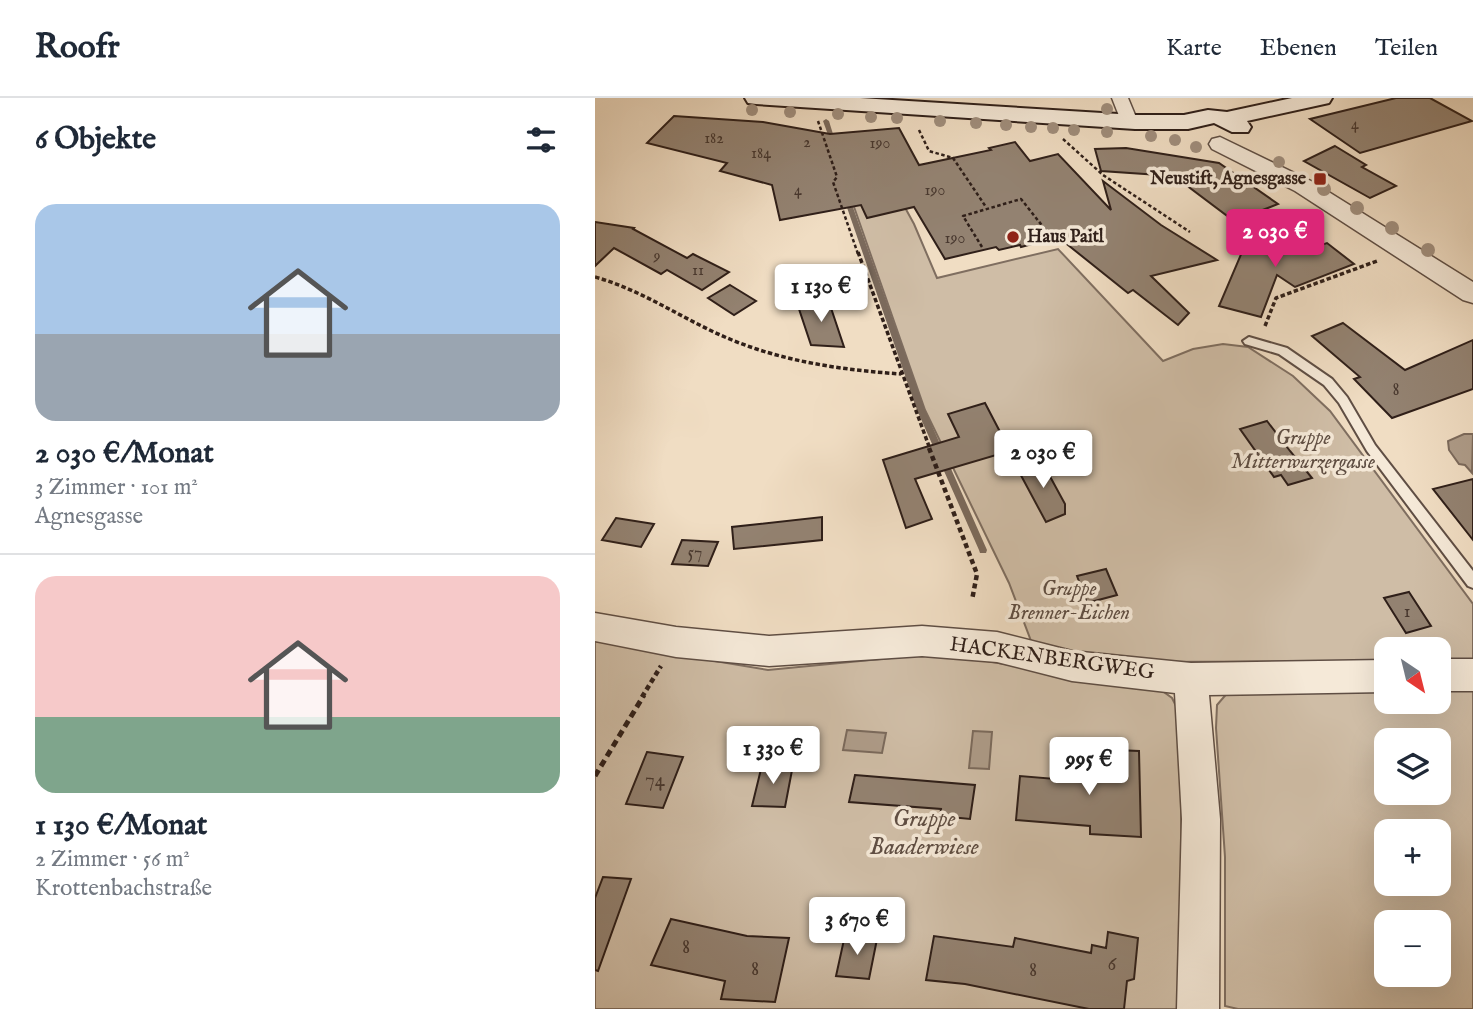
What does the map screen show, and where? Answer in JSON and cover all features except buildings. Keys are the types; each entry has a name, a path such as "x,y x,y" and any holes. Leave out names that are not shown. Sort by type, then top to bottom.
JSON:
{"main road":[{"path":"756,98 1187,127 1199,141 1231,132 1310,101"}],"street":[{"path":"1120,98 1132,122"},
{"path":"1231,132 1274,170 1407,250 1473,294"},
{"name":"HACKENBERGWEG","path":"595,627 676,642 769,652 922,641 997,647 1072,666 1191,679 1374,676"},
{"path":"1451,675 1473,675"},
{"path":"1191,679 1201,819 1198,1009"}],"lane":[{"path":"1254,342 1283,351 1328,382 1343,400 1371,447 1473,582"}],"path":[{"path":"821,102 816,117 837,177 833,182 901,374 977,574 972,600"},
{"path":"916,123 929,151 953,159 986,208"},
{"path":"1058,133 1078,155 1103,175 1190,232"},
{"path":"982,247 963,216 1021,199 1048,233"},
{"path":"1254,342 1276,298 1407,250"},
{"path":"595,277 630,287 733,341 847,372 901,374"},
{"path":"595,776 597,768 676,642"}],"green space":[{"path":"880,162 914,224 937,278 1058,249 1163,361 1193,349 1223,344 1248,347 1293,376 1330,411 1473,604 1473,662 1451,662 1451,637 1374,637 1374,661 1139,662 1033,646 1009,583 925,410 846,184"},
{"name":"Gruppe Baaderwiese","path":"595,641 768,670 922,655 968,658 1161,690 1172,698 1180,714 1182,901 1179,1009 595,1009"},
{"path":"1374,689 1374,714 1451,714 1451,690 1473,689 1473,1009 1238,1009 1225,1006 1225,857 1216,728 1217,705 1229,691"}],"shaded area":[{"path":"1464,434 1473,434 1472,473 1465,465 1459,464 1449,450 1448,441"},
{"path":"847,730 886,733 882,753 843,750"},
{"path":"973,731 992,732 989,769 969,768"}],"waterway":[{"path":"826,121 834,143"},
{"path":"846,196 921,410 983,550"}],"place":[{"name":"Neustift, Agnesgasse","path":"1320,179"},
{"name":"Haus Paitl","path":"1013,237"}],"park label":[{"name":"Gruppe Mitterwurzergasse","path":"1303,450"},
{"name":"Gruppe Brenner-Eichen","path":"1069,601"}]}
